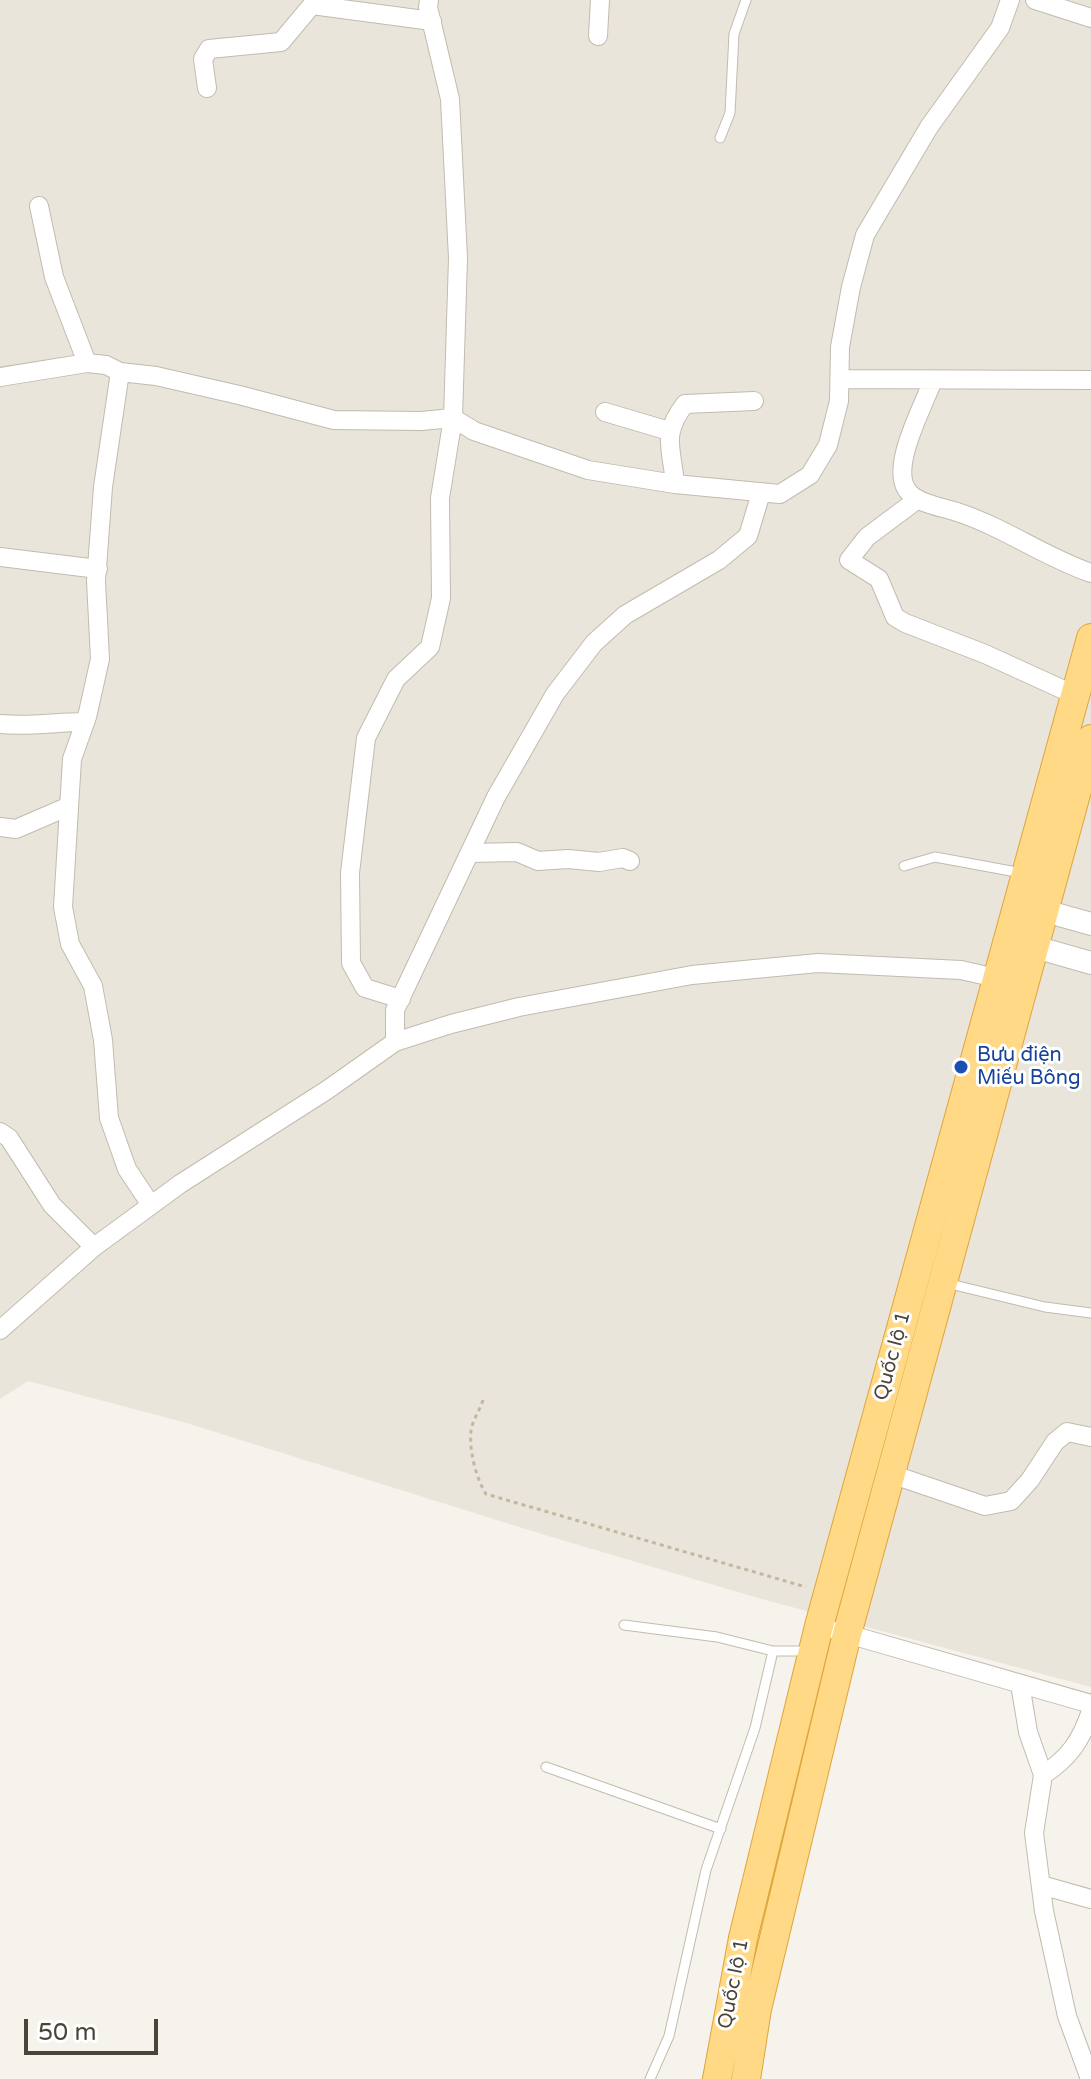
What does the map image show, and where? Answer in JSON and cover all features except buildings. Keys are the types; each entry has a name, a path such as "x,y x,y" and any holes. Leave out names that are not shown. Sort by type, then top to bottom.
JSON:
{"highway":[{"name":"Quốc lộ 1","path":"746,2079 757,2009 847,1634 1045,911 1076,812 1083,733 1075,695 1091,638"},
{"name":"Quốc lộ 1","path":"717,2079 743,1938 828,1592 1026,873 1083,733"}],"street":[{"path":"401,999 365,988 351,963 350,873 366,738 396,679 430,647 441,598 440,498 453,418 458,258 450,99 429,0"},
{"path":"598,36 596,26 600,0"},
{"path":"0,377 87,363 106,365 120,372 156,376 334,420 421,421 453,418 474,431 588,470 675,484 780,494 810,475 828,445 839,401 840,347 865,235 929,127 1000,28 1010,0"},
{"path":"1035,0 1091,18"},
{"path":"207,88 203,59 209,49 281,42 312,5 432,21"},
{"path":"39,206 54,277 87,363"},
{"path":"120,372 103,487 98,569 100,659 85,722 72,759 63,907 70,944 93,986 103,1040 109,1118 127,1169 151,1205"},
{"path":"840,379 1091,380"},
{"path":"933,380 907,443 903,474 907,490 918,499 991,523 1068,565 1091,573"},
{"path":"675,484 669,431 673,419 685,404 754,401"},
{"path":"605,412 669,431"},
{"path":"395,1042 395,1010 496,797 555,694 594,643 625,615 719,560 748,536 761,493"},
{"path":"918,499 867,537 849,560 879,579 895,617 905,623 985,654 1075,695"},
{"path":"0,557 98,569"},
{"path":"0,724 22,726 85,722"},
{"path":"0,827 16,829 67,807"},
{"path":"471,853 517,852 538,861 568,859 599,862 623,858 630,861"},
{"path":"1045,911 1091,924"},
{"path":"1035,947 1091,963"},
{"path":"0,1330 94,1247 151,1205 395,1042 519,1007 692,975 818,963 961,970 998,977 1024,988"},
{"path":"0,1132 9,1138 52,1205 94,1247"},
{"path":"891,1474 985,1506 1011,1501 1030,1480 1055,1442 1067,1432 1091,1437"},
{"path":"816,1638 847,1634 1091,1704"},
{"path":"1020,1684 1028,1732 1043,1775 1034,1820 1052,1956 1067,2016 1090,2079"},
{"path":"1043,1775 1075,1748 1091,1711"},
{"path":"1041,1885 1091,1899"}],"lane":[{"path":"720,138 730,113 734,34 746,0"},
{"path":"904,866 935,857 1026,873"},
{"path":"943,1283 1045,1307 1091,1313"},
{"path":"624,1625 717,1637 773,1651 816,1638"},
{"path":"650,2079 669,2036 706,1870 755,1728 773,1651"},
{"path":"546,1767 721,1829"}],"path":[{"path":"483,1400 471,1430 474,1463 486,1494 828,1592"}],"shaded area":[{"path":"0,0 1091,0 1091,1687 758,1598 183,1422 28,1381 0,1399"}],"place":[{"name":"Bưu điện Miếu Bông","path":"961,1067"}]}
